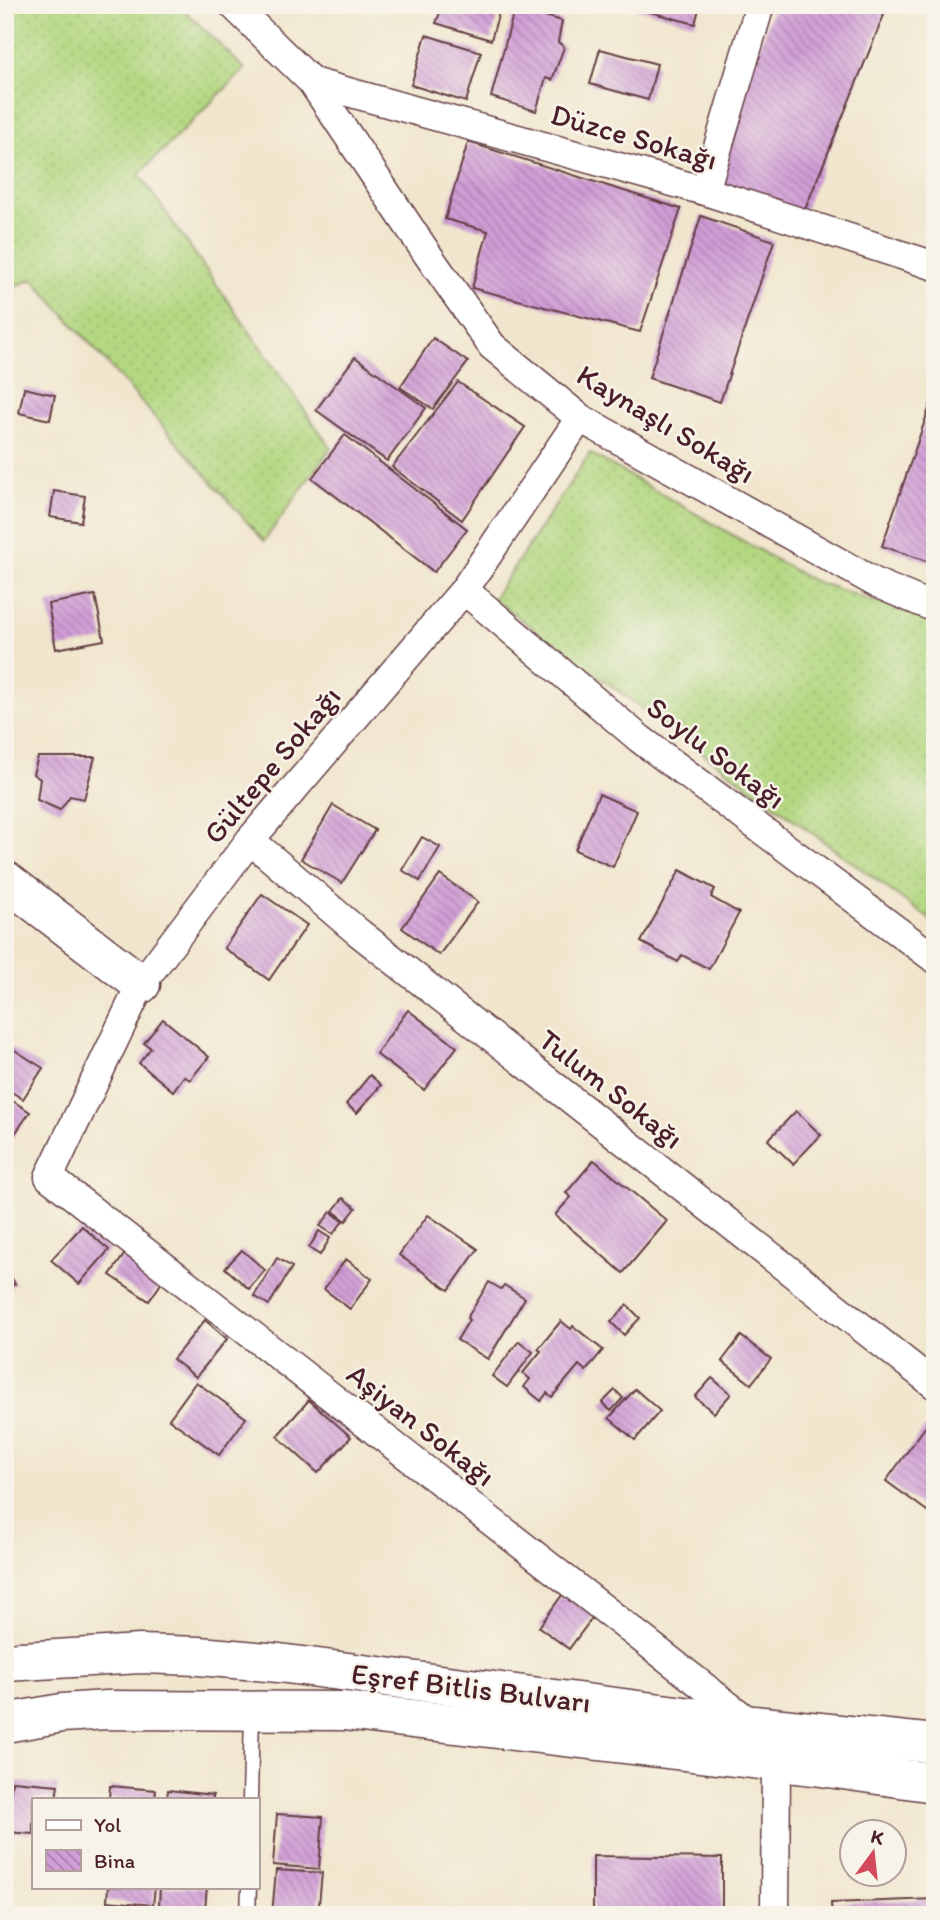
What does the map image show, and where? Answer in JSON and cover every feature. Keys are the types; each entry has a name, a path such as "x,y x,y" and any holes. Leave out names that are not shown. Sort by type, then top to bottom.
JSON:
{"main road":[{"path":"5,880 141,984"},
{"name":"Eşref Bitlis Bulvarı","path":"5,1662 140,1654 279,1663 753,1724 935,1744"},
{"name":"Eşref Bitlis Bulvarı","path":"5,1723 62,1713 96,1711 344,1711 935,1783"}],"street":[{"name":"Kaynaşlı Sokağı","path":"233,5 312,82 492,346 580,418 878,584 935,608"},
{"path":"705,191 760,5"},
{"name":"Düzce Sokağı","path":"312,82 705,191 935,266"},
{"name":"Gültepe Sokağı","path":"49,1177 141,984 250,840 464,590 580,418"},
{"name":"Soylu Sokağı","path":"464,590 640,739 935,959"},
{"name":"Tulum Sokağı","path":"250,840 358,932 934,1383"},
{"name":"Aşiyan Sokağı","path":"49,1177 753,1724"},
{"path":"775,1915 776,1762"}],"lane":[{"path":"250,1798 252,1710"},
{"path":"248,1915 249,1888"}],"green space":[{"path":"5,5 179,5 245,69 139,174 331,448 264,541 33,279 5,290"},
{"path":"590,453 811,580 935,622 935,923 493,599"}],"building":[{"path":"443,5 501,5 491,40 436,23"},
{"path":"624,5 700,5 695,24"},
{"path":"774,5 888,5 804,212 712,185"},
{"path":"515,7 562,21 558,42 564,47 552,80 546,78 536,111 491,97"},
{"path":"426,35 481,52 466,102 411,85"},
{"path":"600,49 657,64 648,100 590,84"},
{"path":"468,142 681,209 640,332 472,288 488,231 445,219"},
{"path":"701,216 774,241 720,402 649,378"},
{"path":"433,338 468,362 433,409 400,387"},
{"path":"355,357 426,408 387,461 316,410"},
{"path":"458,382 525,427 462,520 392,467"},
{"path":"24,388 55,395 50,420 19,413"},
{"path":"935,394 935,564 882,546"},
{"path":"345,435 467,529 434,572 312,478"},
{"path":"54,491 85,496 81,522 50,517"},
{"path":"95,595 104,640 56,649 48,604"},
{"path":"38,757 95,757 84,799 70,796 60,810 37,800 40,779 33,774"},
{"path":"599,794 637,811 613,867 575,850"},
{"path":"333,805 375,830 342,883 301,859"},
{"path":"422,837 440,847 420,881 402,870"},
{"path":"680,870 715,889 711,897 739,913 709,969 682,955 678,962 641,942"},
{"path":"440,875 478,902 439,955 402,928"},
{"path":"262,894 307,925 269,980 224,948"},
{"path":"408,1010 457,1047 424,1090 376,1054"},
{"path":"163,1019 209,1057 190,1080 184,1076 173,1091 139,1063 151,1048 144,1043"},
{"path":"5,1044 43,1068 23,1099 5,1088"},
{"path":"370,1075 381,1085 357,1113 346,1104"},
{"path":"5,1096 30,1112 10,1141 5,1138"},
{"path":"796,1111 821,1135 793,1164 768,1140"},
{"path":"594,1160 667,1221 623,1273 555,1215 571,1197 566,1193"},
{"path":"343,1198 356,1208 346,1221 333,1211"},
{"path":"331,1212 343,1221 333,1234 320,1226"},
{"path":"428,1215 478,1249 449,1290 399,1255"},
{"path":"82,1226 109,1250 79,1284 51,1260"},
{"path":"319,1231 330,1238 320,1255 309,1248"},
{"path":"131,1245 169,1272 149,1301 110,1275"},
{"path":"242,1250 265,1270 249,1289 225,1268"},
{"path":"277,1258 292,1267 269,1305 254,1296"},
{"path":"346,1259 372,1279 350,1309 324,1289"},
{"path":"5,1267 15,1284 5,1290"},
{"path":"489,1282 501,1289 504,1285 525,1298 488,1359 457,1340"},
{"path":"627,1305 640,1318 624,1335 611,1322"},
{"path":"205,1320 227,1339 196,1377 173,1359"},
{"path":"561,1321 571,1329 573,1326 603,1350 586,1371 579,1365 552,1397 547,1393 541,1401 524,1387 530,1379 523,1373"},
{"path":"741,1336 771,1359 751,1384 722,1361"},
{"path":"519,1341 533,1352 507,1387 492,1376"},
{"path":"712,1378 731,1394 714,1413 695,1397"},
{"path":"196,1382 246,1418 219,1455 169,1419"},
{"path":"635,1389 660,1411 635,1440 609,1418"},
{"path":"615,1390 623,1398 611,1411 602,1403"},
{"path":"309,1400 351,1437 318,1473 277,1436"},
{"path":"929,1422 935,1426 935,1502 927,1511 886,1481"},
{"path":"565,1591 595,1614 569,1649 539,1627"},
{"path":"12,1781 58,1785 56,1798 32,1798 32,1834 7,1832"},
{"path":"110,1786 156,1790 155,1798 109,1798"},
{"path":"168,1790 213,1795 213,1798 167,1798"},
{"path":"277,1814 323,1817 319,1869 273,1865"},
{"path":"593,1856 722,1858 722,1915 593,1915"},
{"path":"276,1870 322,1873 318,1915 272,1915"},
{"path":"108,1888 155,1888 153,1905 107,1901"},
{"path":"160,1888 207,1888 205,1909 159,1906"},
{"path":"935,1899 935,1915 832,1915 831,1903"}]}
